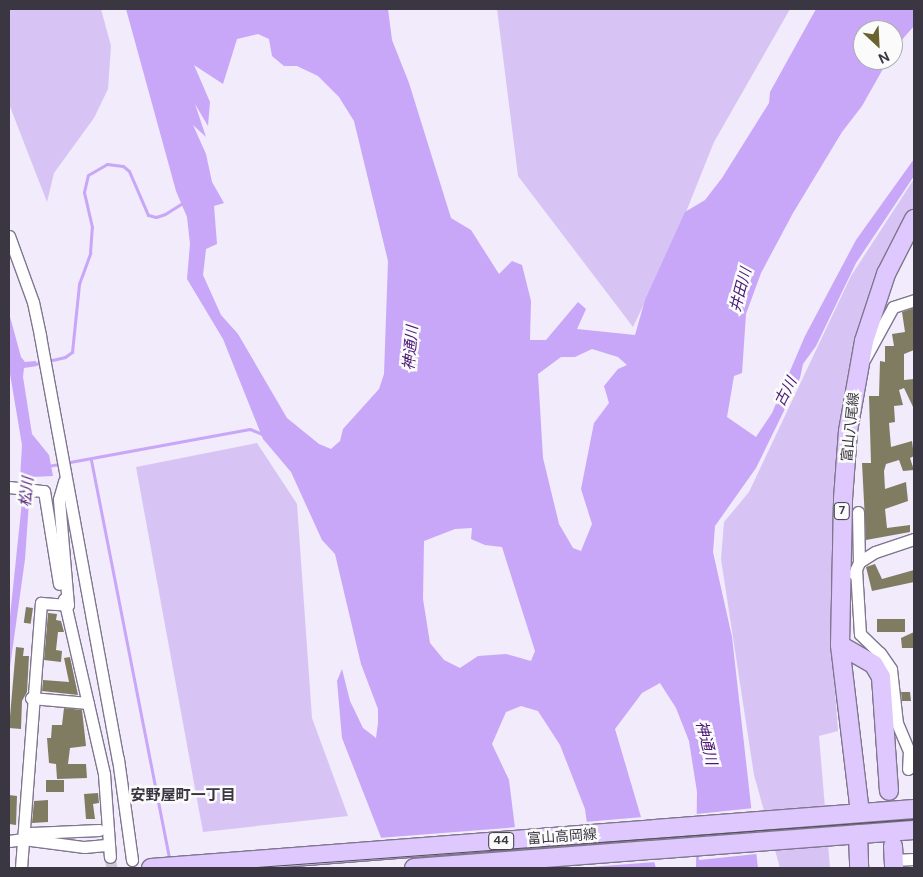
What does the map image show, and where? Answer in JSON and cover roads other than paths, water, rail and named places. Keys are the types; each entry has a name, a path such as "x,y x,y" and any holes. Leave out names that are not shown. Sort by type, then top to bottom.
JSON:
{"main road":[{"name":"富山八尾線","path":"856,813 840,646 842,499 856,372 886,274 914,219"},
{"path":"840,646 874,665 881,677 890,769 889,792"},
{"name":"富山高岡線","path":"151,868 914,809"},
{"name":"富山高岡線","path":"414,868 914,830"},
{"path":"855,834 859,868"}],"street":[{"path":"9,236 33,302 118,759 132,860"},
{"path":"856,372 893,308 914,300"},
{"path":"9,841 22,839 109,851 104,774 68,605 59,499 65,481"},
{"path":"9,487 44,491 61,592 68,605"},
{"path":"858,512 860,634 880,653 890,669 897,723 908,751 911,769 890,769"},
{"path":"840,621 858,566 874,552 914,538"},
{"path":"21,868 31,698 40,603 68,605"},
{"path":"31,698 88,704"},
{"path":"22,839 32,832 99,830"},
{"path":"893,858 914,859"}],"water":[{"path":"126,9 388,9 392,40 409,83 451,218 471,230 499,274 512,261 522,265 531,301 530,340 546,340 578,302 586,309 577,329 635,335 645,300 685,212 705,200 722,178 769,103 770,92 816,9 914,9 914,26 903,39 903,20 853,20 853,70 882,70 862,106 842,132 793,213 761,273 746,314 742,373 734,376 727,417 756,437 772,413 805,336 856,240 914,159 914,176 856,263 816,346 803,364 800,378 756,468 715,526 713,552 732,637 758,868 696,868 697,792 689,741 676,708 660,683 642,693 615,729 656,868 593,868 585,809 560,745 538,711 521,706 506,712 492,744 509,780 520,868 382,840 342,738 337,681 342,669 350,701 363,728 376,738 378,709 361,664 335,554 322,540 291,472 263,439 223,339 187,279 190,244 187,217 176,191","holes":["258,34 269,39 272,56 284,66 297,66 318,76 339,97 354,121 388,261 384,374 379,389 343,429 340,441 331,449 319,444 287,418 238,334 221,315 203,275 206,249 217,244 214,206 224,203 212,182 206,154 193,125 206,137 195,104 208,126 210,102 194,65 223,84 237,39","592,349 618,357 627,365 618,369 604,386 609,403 594,423 581,489 592,524 581,551 573,548 559,524 543,458 538,374 561,357 575,357","472,528 471,539 485,545 502,547 535,651 531,661 506,654 478,656 460,668 444,660 430,643 423,599 424,541 455,529"]},
{"name":"松川","path":"9,313 21,357 25,362 36,361 37,366 24,368 23,377 32,434 49,455 53,476 31,477 30,482 20,479 22,445 9,368"},
{"name":"松川","path":"23,492 28,492 29,502 25,559 9,674 9,626"}],"waterway":[{"path":"35,364 65,357 72,352 79,284 90,253 92,227 84,192 88,175 107,164 123,166 129,171 148,215 156,217 165,214 184,202"},
{"path":"48,466 250,429 264,435"},
{"path":"91,460 170,862"}],"tunnel":[{"path":"110,857 112,868"}],"tram line":[{"path":"243,868 914,819"}],"district":[{"name":"安野屋町一丁目","path":"183,796"}],"water label":[{"name":"井田川","path":"741,290"},
{"name":"神通川","path":"411,348"},
{"name":"古川","path":"786,392"},
{"name":"神通川","path":"706,743"}]}
